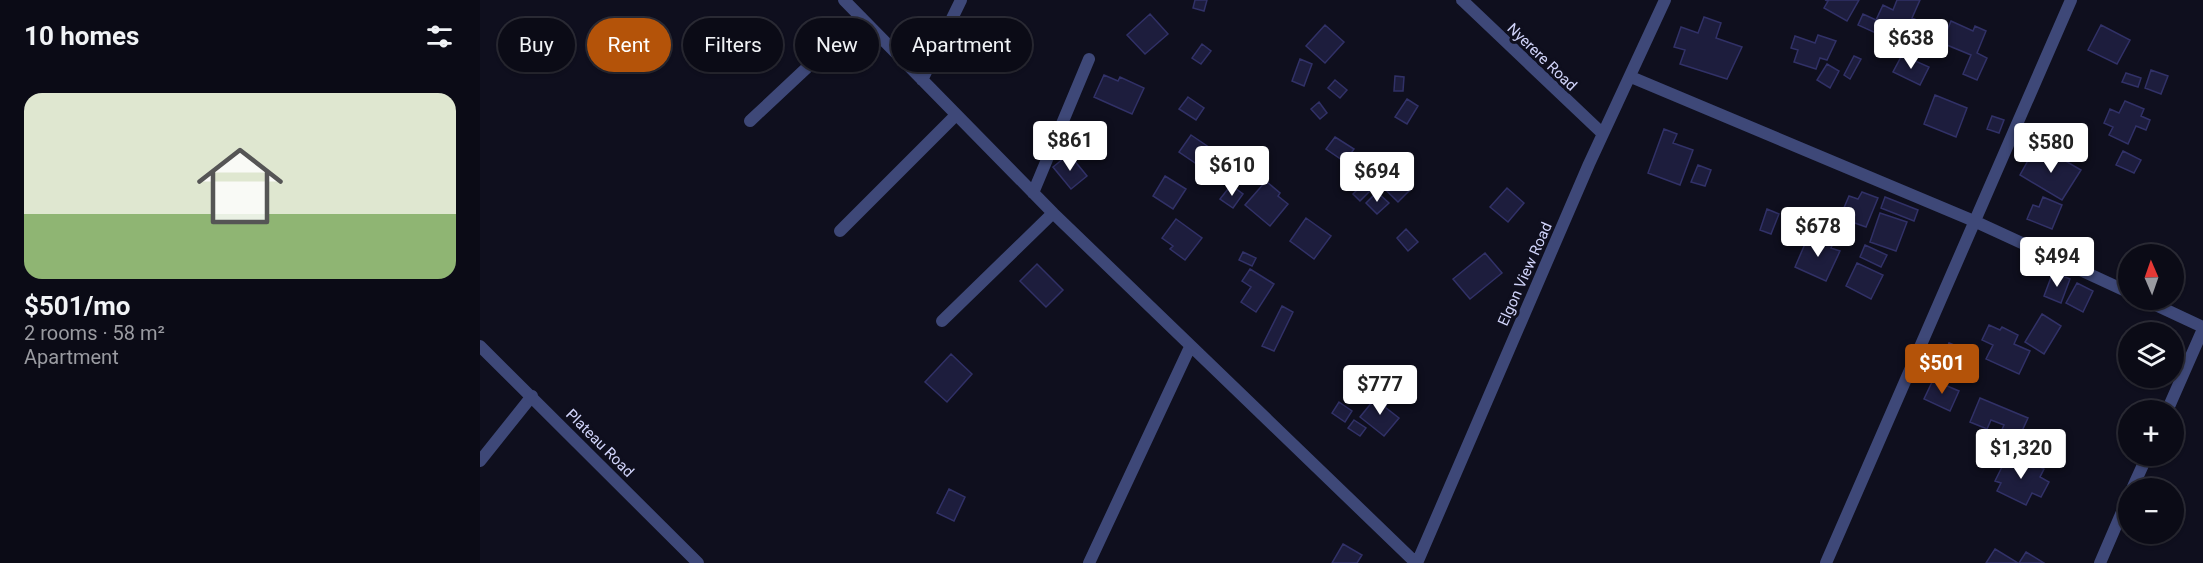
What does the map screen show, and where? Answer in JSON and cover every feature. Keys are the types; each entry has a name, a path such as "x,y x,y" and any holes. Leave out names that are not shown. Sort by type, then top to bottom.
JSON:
{"street":[{"path":"844,0 1053,213 1417,563"},
{"path":"922,80 961,0"},
{"name":"Nyerere Road","path":"1462,0 1603,135"},
{"name":"Elgon View Road","path":"1417,563 1603,135 1665,0"},
{"path":"1826,563 2071,0"},
{"path":"750,121 861,17"},
{"path":"1033,193 1089,60"},
{"path":"1631,77 1974,221 2118,287"},
{"path":"840,231 956,115"},
{"path":"942,321 1053,213"},
{"path":"2166,310 2203,328 2172,400"},
{"name":"Plateau Road","path":"480,346 698,563"},
{"path":"1089,563 1190,347"},
{"path":"480,461 532,396"},
{"path":"2100,563 2118,521"}],"building":[{"path":"1195,0 1207,0 1204,11 1193,8"},
{"path":"1825,0 1859,0 1847,21 1824,8 1828,1"},
{"path":"1897,0 1920,0 1912,18 1921,22 1915,38 1925,42 1920,53 1858,25 1863,14 1876,20 1883,5 1893,10"},
{"path":"1150,14 1168,34 1145,54 1127,35"},
{"path":"1704,17 1721,23 1716,38 1742,47 1727,79 1680,64 1685,50 1674,47 1681,27 1698,33"},
{"path":"1951,21 1973,31 1975,26 1986,31 1977,53 1987,58 1977,80 1963,74 1971,55 1942,43"},
{"path":"1325,25 1344,42 1325,63 1306,46"},
{"path":"2101,25 2130,40 2117,64 2088,50"},
{"path":"1818,35 1836,41 1827,60 1820,58 1816,69 1794,62 1798,50 1791,48 1795,36 1815,43"},
{"path":"1202,44 1211,51 1201,64 1192,58"},
{"path":"1902,55 1929,67 1920,85 1893,72"},
{"path":"1854,56 1861,59 1850,79 1844,75"},
{"path":"1300,59 1312,64 1304,86 1292,81"},
{"path":"1827,64 1839,71 1830,88 1817,80"},
{"path":"2151,70 2168,76 2161,94 2145,88"},
{"path":"2126,73 2141,78 2138,87 2122,82"},
{"path":"1104,75 1118,81 1120,77 1144,88 1132,114 1094,97"},
{"path":"1395,76 1404,77 1403,91 1394,91"},
{"path":"1335,80 1347,90 1340,98 1328,88"},
{"path":"1935,95 1967,108 1956,137 1924,124"},
{"path":"1188,97 1204,108 1196,120 1179,109"},
{"path":"1407,99 1418,106 1407,124 1395,117"},
{"path":"2125,101 2144,109 2141,116 2150,120 2146,130 2136,126 2128,144 2109,135 2113,127 2104,123 2110,109 2119,113"},
{"path":"1319,102 1327,113 1320,119 1311,109"},
{"path":"1992,116 2004,120 1999,133 1987,129"},
{"path":"1664,129 1677,134 1673,143 1693,150 1680,185 1648,173"},
{"path":"1191,135 1216,152 1204,169 1179,152"},
{"path":"1335,137 1354,149 1345,162 1326,149"},
{"path":"2045,149 2081,170 2062,200 2020,175 2030,157 2037,161"},
{"path":"2123,151 2141,160 2134,173 2116,165"},
{"path":"1069,154 1087,176 1071,189 1053,167"},
{"path":"1372,154 1410,190 1398,202 1361,166"},
{"path":"1698,165 1711,170 1705,186 1691,182"},
{"path":"1165,176 1186,189 1173,209 1153,196"},
{"path":"1368,179 1375,186 1360,201 1353,194"},
{"path":"1266,181 1280,193 1278,196 1288,204 1270,226 1245,205"},
{"path":"1231,185 1243,194 1233,208 1220,199"},
{"path":"1507,188 1524,203 1508,222 1490,207"},
{"path":"1377,192 1389,203 1377,214 1366,203"},
{"path":"1862,192 1878,198 1866,227 1852,222 1855,215 1843,210 1849,196 1858,199"},
{"path":"1885,197 1918,210 1914,221 1881,208"},
{"path":"2043,197 2062,205 2052,229 2027,219 2033,205 2039,207"},
{"path":"1767,209 1779,214 1771,234 1760,230"},
{"path":"1880,213 1907,222 1896,251 1870,242"},
{"path":"1306,218 1331,236 1314,259 1290,241"},
{"path":"1176,219 1202,238 1185,260 1170,249 1173,246 1162,238"},
{"path":"1406,229 1418,242 1408,251 1397,238"},
{"path":"1824,235 1835,239 1831,248 1840,251 1826,281 1795,267 1808,237 1821,243"},
{"path":"1865,245 1887,255 1881,267 1860,257"},
{"path":"1243,252 1256,258 1252,266 1239,260"},
{"path":"1485,253 1502,273 1470,299 1453,279"},
{"path":"1857,263 1883,275 1871,299 1846,286"},
{"path":"1037,264 1063,290 1046,307 1020,281"},
{"path":"1250,269 1274,284 1256,312 1241,302 1251,287 1242,281"},
{"path":"2053,272 2070,279 2061,303 2044,296"},
{"path":"2077,283 2093,291 2083,312 2066,303"},
{"path":"1282,306 1293,312 1274,351 1262,346"},
{"path":"2042,314 2061,326 2044,354 2025,342"},
{"path":"1989,325 2000,330 2002,327 2018,335 2014,344 2030,351 2019,374 1986,359 1993,345 1982,340"},
{"path":"1949,343 1969,351 1961,370 1941,362"},
{"path":"951,354 972,374 947,402 925,382"},
{"path":"1933,380 1959,391 1950,411 1924,399"},
{"path":"1377,396 1387,404 1385,407 1399,418 1384,436 1360,417"},
{"path":"1980,398 2028,418 2017,442 2000,434 2004,425 1991,420 1987,429 1970,422"},
{"path":"1339,402 1352,411 1345,422 1332,413"},
{"path":"1354,420 1366,428 1360,436 1348,428"},
{"path":"2015,455 2044,469 2040,477 2049,482 2041,497 2032,493 2026,505 1997,491 2001,483 1995,481 2003,465 2009,467"},
{"path":"949,489 965,497 954,521 937,513"},
{"path":"1343,544 1362,555 1357,563 1332,563"},
{"path":"1995,549 2018,563 1986,563"},
{"path":"2026,552 2044,563 2019,563"}]}
